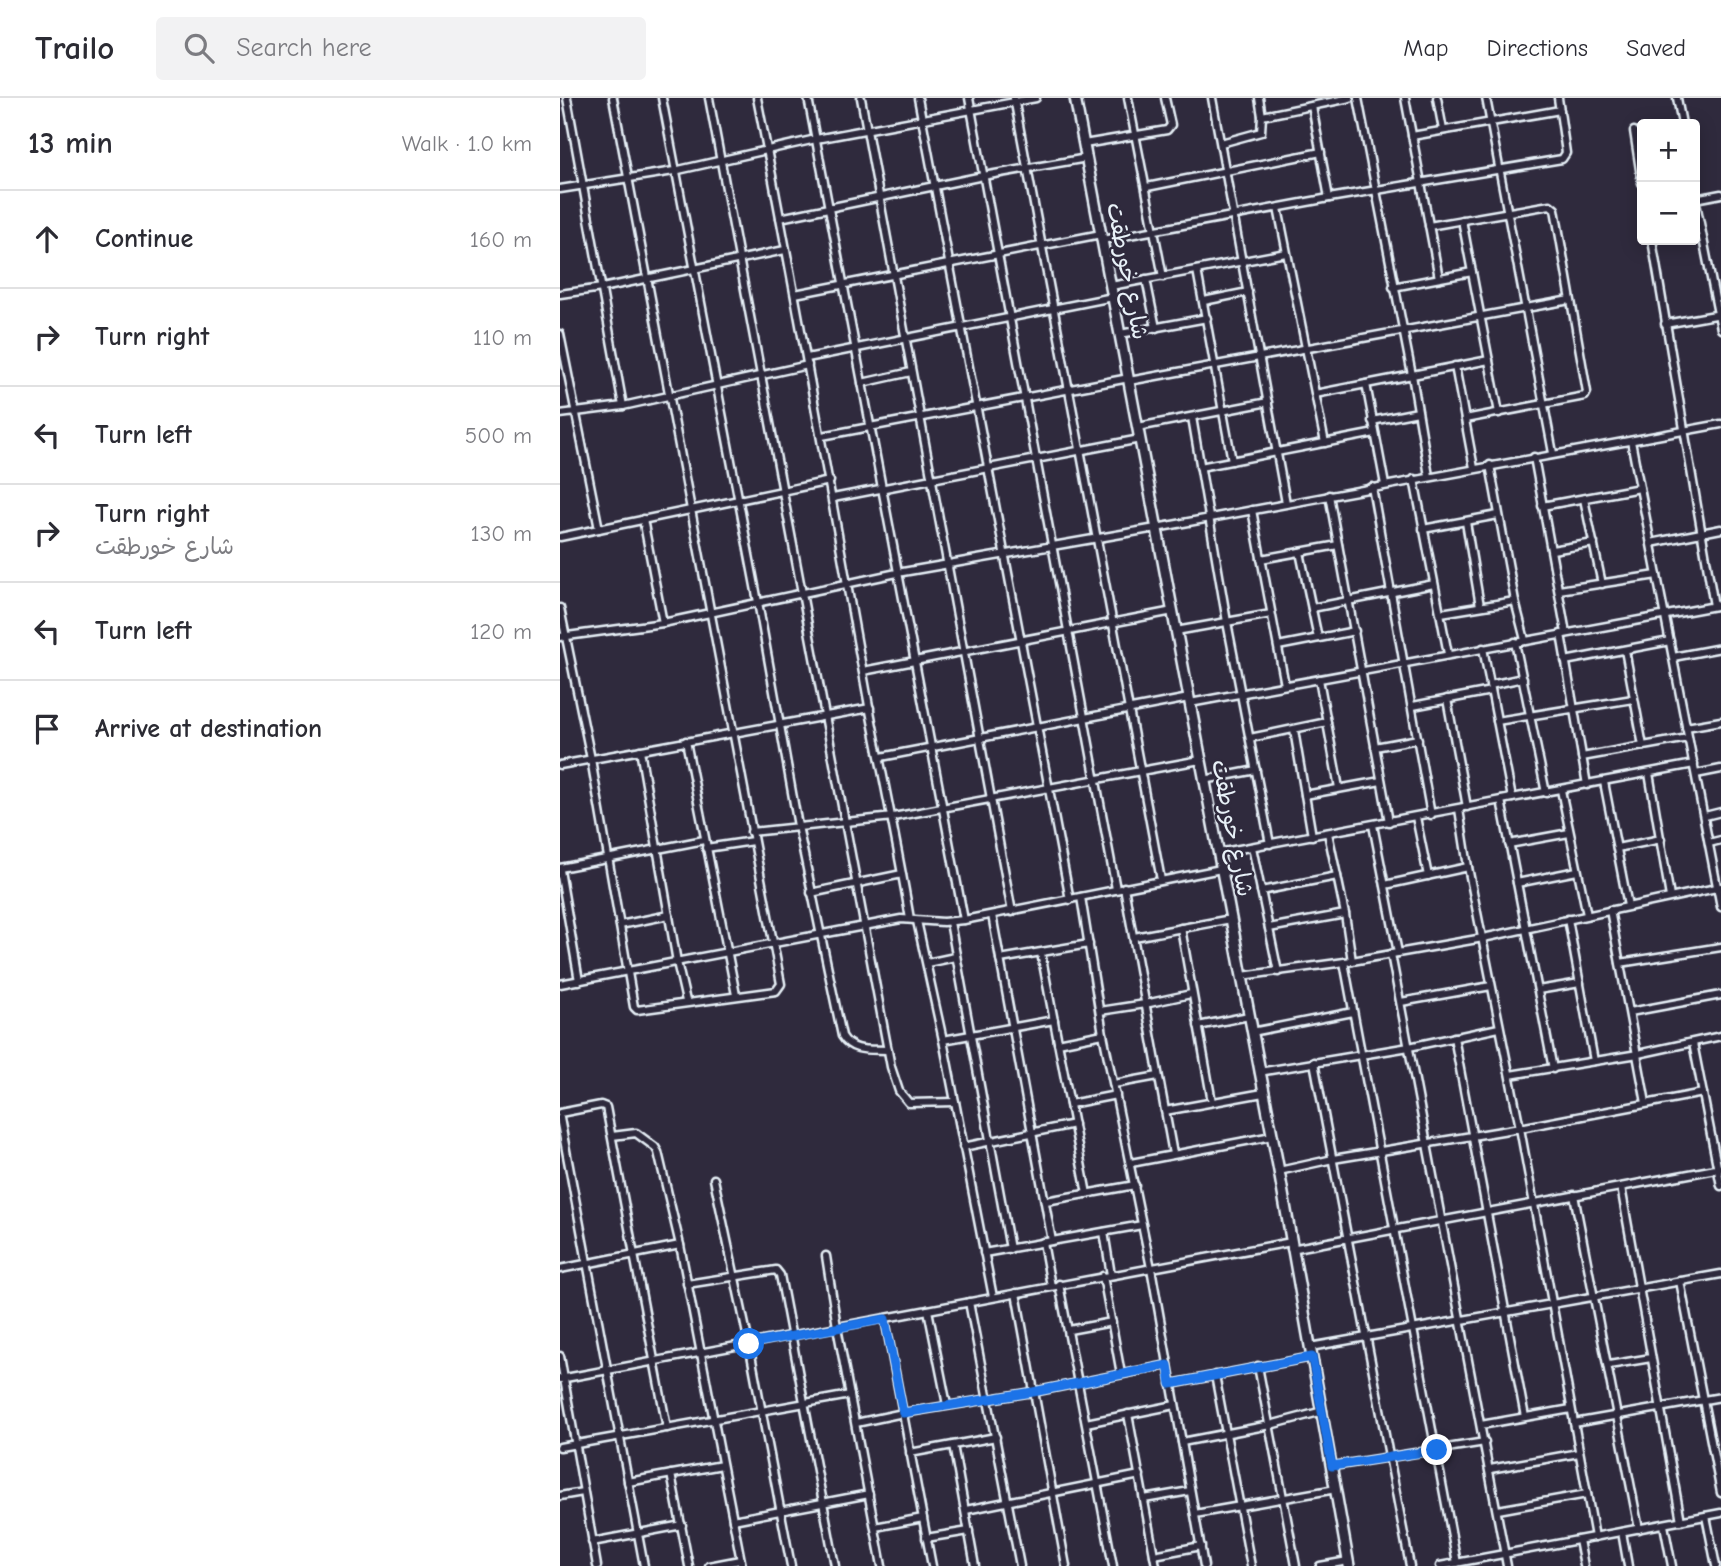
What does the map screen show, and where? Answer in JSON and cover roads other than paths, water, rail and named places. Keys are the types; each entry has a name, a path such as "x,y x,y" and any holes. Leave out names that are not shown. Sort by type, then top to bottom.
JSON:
{"street":[{"path":"567,98 585,185 623,406"},
{"path":"560,608 563,637 591,759 634,1007 637,1010 646,1010 687,1001 780,988 613,98"},
{"path":"662,98 798,826 842,1036 846,1044 859,1049 888,1049"},
{"path":"709,98 894,1081 909,1103 955,1102"},
{"path":"757,98 902,874 927,963 993,1297"},
{"path":"808,98 841,284 964,920"},
{"path":"861,98 1012,912"},
{"path":"918,98 1070,900"},
{"path":"969,98 1084,718 1120,888 1134,937 1173,1154"},
{"path":"560,189 674,171 816,139 1014,100 1037,98"},
{"name":"شارع خورطقت","path":"1075,98 1279,1171 1349,1564"},
{"path":"1128,98 1163,276"},
{"path":"1084,144 1170,128 1165,98"},
{"path":"1212,98 1286,503"},
{"path":"1221,143 1259,134 1262,130 1259,98"},
{"path":"1262,116 1350,98"},
{"path":"1358,98 1429,476"},
{"path":"1405,98 1439,278"},
{"path":"1437,98 1443,130"},
{"path":"1486,98 1553,453"},
{"path":"795,294 998,254 1155,230 1562,159 1565,156 1558,98"},
{"path":"1677,98 1681,119"},
{"path":"1014,100 1161,880"},
{"path":"1312,106 1329,198"},
{"path":"1412,136 1559,110"},
{"path":"1634,131 1642,182"},
{"path":"1147,187 1321,152"},
{"path":"780,218 983,176 1087,158"},
{"path":"1700,198 1721,194"},
{"path":"1429,226 1550,205 1555,209 1587,393 1583,398 1465,419"},
{"path":"1278,208 1325,443"},
{"path":"1462,220 1499,413"},
{"path":"1700,222 1721,329"},
{"path":"881,757 1128,710 1242,694 1718,605 1700,533 1652,245"},
{"path":"560,294 602,288 785,250"},
{"path":"1111,286 1286,253"},
{"path":"1197,270 1232,461"},
{"path":"1394,287 1472,272"},
{"path":"1146,279 1156,328"},
{"path":"1204,301 1248,292"},
{"path":"560,414 623,406 760,375 855,348 1113,297"},
{"path":"822,436 1570,300"},
{"path":"1665,324 1720,314"},
{"path":"1120,334 1207,318"},
{"path":"560,334 599,529"},
{"path":"1315,394 1489,360"},
{"path":"1455,366 1474,468"},
{"path":"862,383 911,372"},
{"path":"1366,384 1385,485"},
{"path":"1138,428 1268,402"},
{"path":"1372,421 1418,412"},
{"path":"1192,417 1227,622 1270,844"},
{"path":"563,637 663,622 897,573 1721,424"},
{"path":"1200,467 1375,433"},
{"path":"833,498 1140,439"},
{"path":"1631,441 1721,907"},
{"path":"1534,457 1559,590 1565,661 1587,785"},
{"path":"1490,465 1525,640"},
{"path":"1414,479 1448,654"},
{"path":"560,537 830,481"},
{"path":"1372,487 1431,815"},
{"path":"1542,506 1640,488"},
{"path":"1329,495 1389,822"},
{"path":"1584,499 1602,584"},
{"path":"1252,510 1285,685"},
{"path":"1423,529 1499,515"},
{"path":"643,519 663,622"},
{"path":"1466,522 1480,606"},
{"path":"1651,543 1721,529"},
{"path":"1552,550 1594,543"},
{"path":"1261,559 1338,545"},
{"path":"1300,552 1318,638"},
{"path":"1559,590 1657,575"},
{"path":"1312,608 1434,584"},
{"path":"1441,613 1516,601"},
{"path":"863,671 1173,611"},
{"path":"1176,631 1271,614"},
{"path":"1278,646 1355,631"},
{"path":"1565,661 1670,641"},
{"path":"1516,642 1546,793"},
{"path":"1483,648 1512,798"},
{"path":"1673,657 1721,648"},
{"path":"1625,650 1643,746"},
{"path":"1413,706 1523,678"},
{"path":"1319,679 1339,788"},
{"path":"1447,699 1463,808 1468,867 1520,1128 1595,1537"},
{"path":"1497,722 1633,699"},
{"path":"560,765 870,708"},
{"path":"1686,727 1721,721"},
{"path":"1250,738 1327,722"},
{"path":"1294,730 1312,836"},
{"path":"1582,757 1688,738"},
{"path":"1375,747 1418,739"},
{"path":"686,741 736,995"},
{"path":"640,750 677,962 687,1001"},
{"path":"751,832 893,817 1200,760"},
{"path":"1218,853 1694,764"},
{"path":"1696,774 1721,769"},
{"path":"1204,780 1256,770"},
{"path":"1649,773 1670,897"},
{"path":"1305,795 1381,781"},
{"path":"1604,782 1628,905"},
{"path":"1561,790 1587,915"},
{"path":"1501,800 1553,1069"},
{"path":"1705,816 1721,812"},
{"path":"1416,817 1428,876"},
{"path":"1373,825 1385,885 1409,1047 1507,1566"},
{"path":"1328,833 1352,961"},
{"path":"1509,844 1569,833"},
{"path":"1617,848 1661,839"},
{"path":"579,981 560,869 704,840"},
{"path":"1709,843 1721,840"},
{"path":"706,848 753,841"},
{"path":"1252,847 1278,972"},
{"path":"1385,885 1468,867"},
{"path":"560,984 866,927 914,920 950,922 1012,912 1221,869"},
{"path":"1517,883 1577,871"},
{"path":"811,893 902,874"},
{"path":"1261,891 1337,876"},
{"path":"1241,976 1352,961 1526,929 1719,887"},
{"path":"1081,897 1103,1034 1131,1163 1204,1566"},
{"path":"1609,910 1646,1103"},
{"path":"1269,928 1345,914"},
{"path":"620,925 669,915"},
{"path":"992,915 1052,1241"},
{"path":"1134,937 1231,919"},
{"path":"1568,919 1594,1061"},
{"path":"950,922 1010,1248"},
{"path":"1181,928 1212,1102"},
{"path":"1000,959 1089,944"},
{"path":"1620,963 1721,947"},
{"path":"1041,953 1087,1194"},
{"path":"927,963 955,957"},
{"path":"1344,962 1457,1563"},
{"path":"1538,990 1580,983"},
{"path":"1401,1002 1491,986"},
{"path":"1100,1011 1191,994"},
{"path":"1630,1012 1721,995"},
{"path":"1252,1032 1353,1012"},
{"path":"1198,1026 1249,1016"},
{"path":"943,1040 1054,1020"},
{"path":"1259,1072 1409,1047 1499,1028"},
{"path":"1058,1042 1103,1034"},
{"path":"1510,1076 1638,1054 1721,1036"},
{"path":"1454,1037 1525,1417"},
{"path":"1693,1042 1721,1186"},
{"path":"1314,1062 1410,1566"},
{"path":"1114,1084 1158,1076"},
{"path":"1165,1111 1263,1093"},
{"path":"1279,1171 1703,1093"},
{"path":"1070,1104 1116,1095"},
{"path":"644,1566 560,1116 606,1107 667,1428"},
{"path":"963,1147 1074,1124"},
{"path":"612,1136 636,1133 656,1148 680,1245 741,1563 709,1566"},
{"path":"1131,1163 1272,1136"},
{"path":"562,1378 1059,1284 1395,1231 1719,1169"},
{"path":"714,1179 792,1566"},
{"path":"1046,1201 1135,1185"},
{"path":"1620,1187 1682,1521"},
{"path":"1574,1195 1639,1529"},
{"path":"984,1253 1142,1225"},
{"path":"1104,1232 1112,1322 1121,1374"},
{"path":"1044,1242 1051,1286"},
{"path":"560,1269 680,1245"},
{"path":"826,1255 882,1566"},
{"path":"687,1284 779,1271 835,1566"},
{"path":"1171,1384 1258,1366 1367,1337 1721,1274"},
{"path":"1680,1281 1721,1493"},
{"path":"1059,1284 1113,1566"},
{"path":"1016,1293 1066,1566"},
{"path":"969,1302 1020,1566"},
{"path":"928,1310 947,1405"},
{"path":"885,1319 932,1566"},
{"path":"1069,1330 1112,1322"},
{"path":"560,1356 597,1566"},
{"path":"1609,1365 1651,1358"},
{"path":"856,1423 1078,1384 1168,1365"},
{"path":"1258,1366 1297,1566"},
{"path":"1215,1375 1251,1566"},
{"path":"560,1447 850,1395"},
{"path":"1574,1423 1721,1397"},
{"path":"1086,1423 1175,1405"},
{"path":"1481,1425 1571,1409"},
{"path":"1182,1442 1270,1425 1323,1411"},
{"path":"1128,1414 1156,1566"},
{"path":"911,1453 996,1437"},
{"path":"1332,1466 1485,1442"},
{"path":"953,1445 975,1566"},
{"path":"1490,1469 1579,1452"},
{"path":"628,1482 722,1465"},
{"path":"671,1474 689,1566"},
{"path":"965,1510 1140,1475"},
{"path":"1195,1514 1336,1489"},
{"path":"1144,1499 1190,1491"},
{"path":"560,1496 583,1492"},
{"path":"733,1520 869,1494"},
{"path":"1498,1510 1587,1494"},
{"path":"1445,1566 1721,1513"},
{"path":"1706,1516 1716,1566"},
{"path":"875,1527 923,1518"},
{"path":"592,1542 681,1525"},
{"path":"1664,1525 1672,1566"},
{"path":"926,1538 969,1531"},
{"path":"1622,1532 1628,1566"},
{"path":"1579,1540 1584,1566"},
{"path":"1154,1555 1201,1546"},
{"path":"1320,1566 1349,1564"}]}
